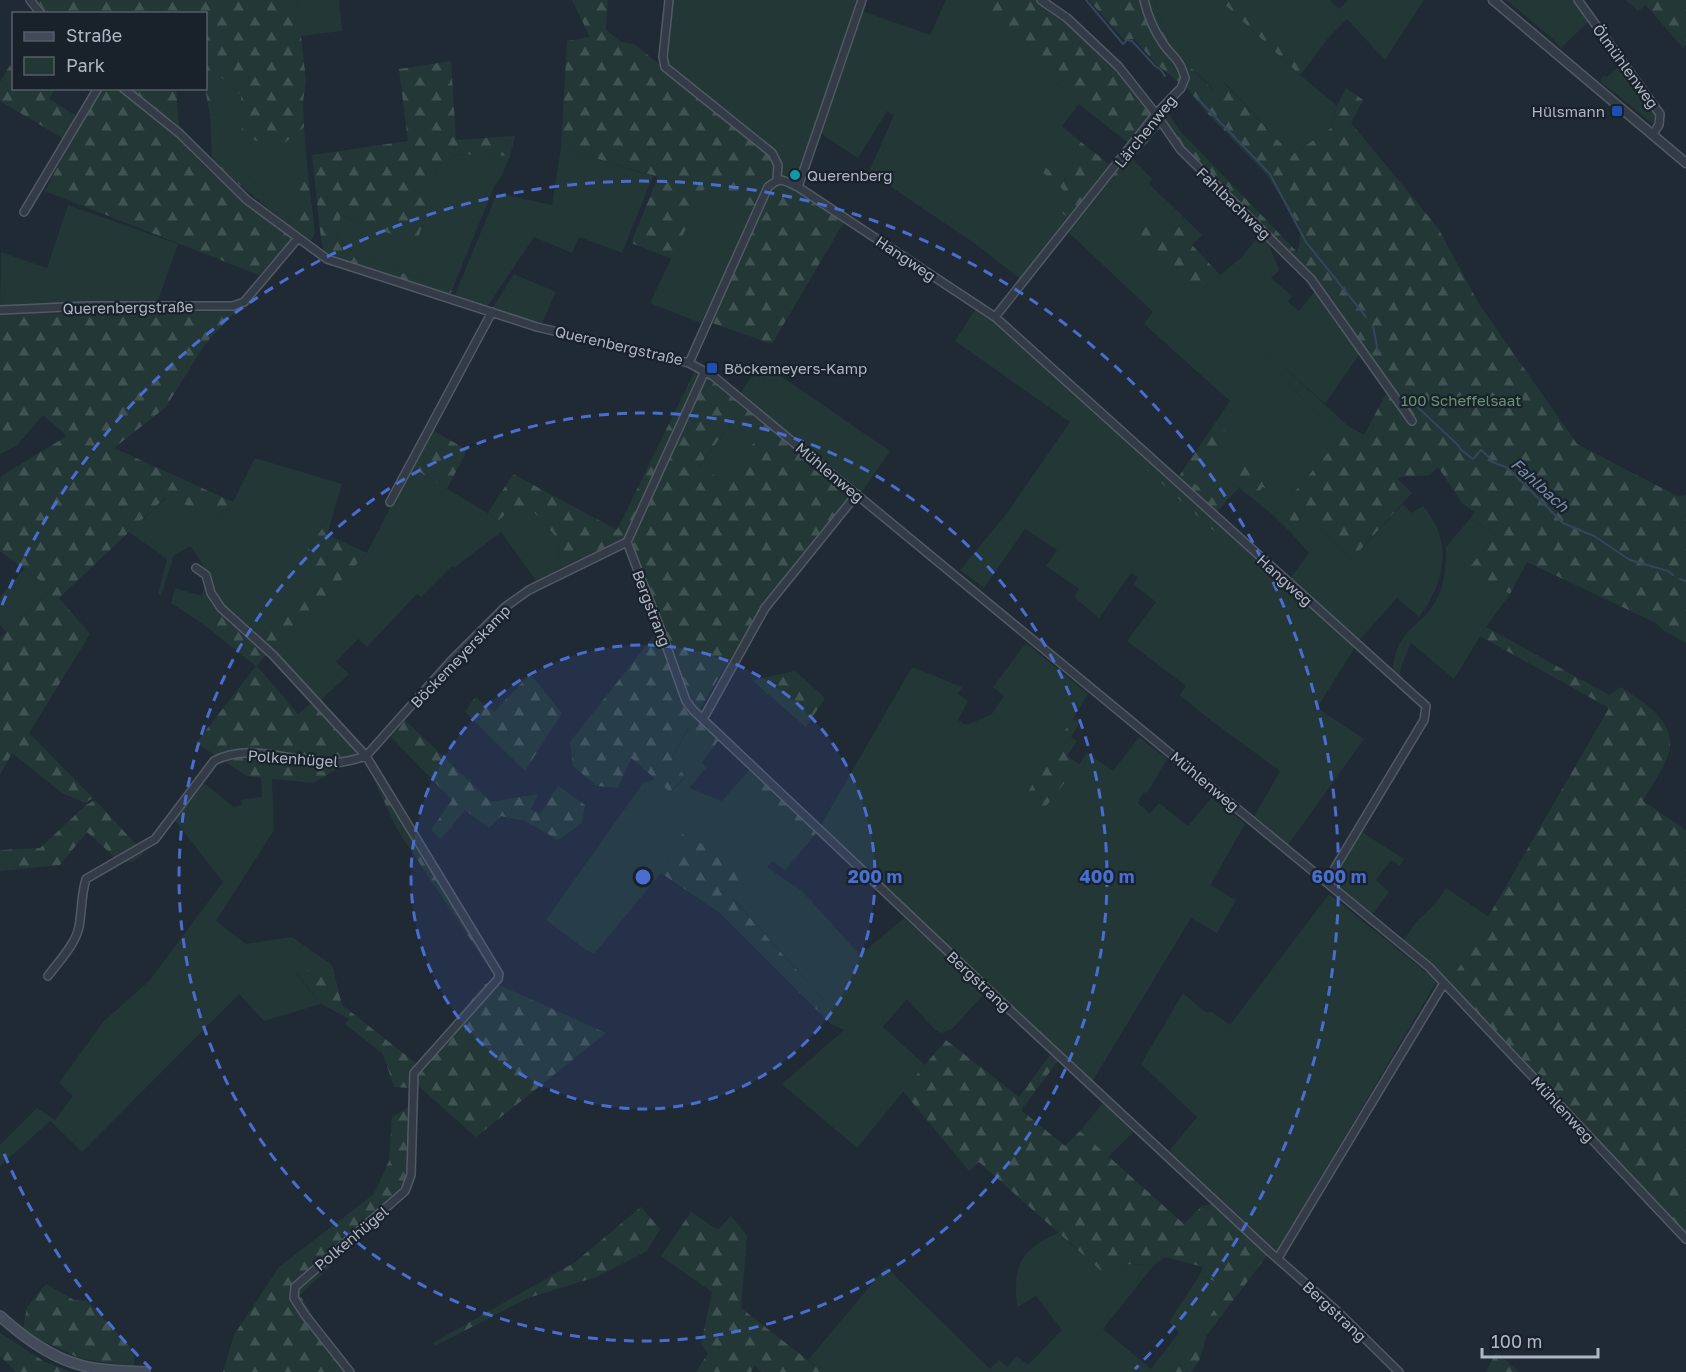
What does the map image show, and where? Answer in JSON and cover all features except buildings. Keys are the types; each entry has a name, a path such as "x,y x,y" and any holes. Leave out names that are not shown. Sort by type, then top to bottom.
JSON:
{"main road":[{"path":"0,1316 30,1341 79,1365 145,1372"}],"street":[{"path":"30,0 39,12"},
{"path":"669,0 663,57 665,67 772,153 778,165 777,179 798,187 862,0"},
{"name":"Fahlbachweg","path":"1041,0 1067,18 1111,59 1156,114 1180,149 1311,279 1412,421"},
{"name":"Lärchenweg","path":"995,317 1156,114 1181,88 1185,78 1180,62 1165,46 1149,20 1144,0"},
{"path":"1493,0 1686,163"},
{"name":"Ölmühlenweg","path":"1578,0 1660,114 1659,125 1652,135"},
{"path":"24,212 97,90"},
{"name":"Querenbergstraße","path":"125,90 179,133 246,200 316,252 343,266 542,328 689,363 768,187 777,179"},
{"name":"Hangweg","path":"798,187 995,317 1426,706 1424,720 1327,882"},
{"name":"Querenbergstraße","path":"0,310 89,306 233,306 244,302 298,238"},
{"path":"390,502 492,312"},
{"name":"Mühlenweg","path":"689,363 705,371 857,494 1429,967 1686,1239"},
{"path":"627,542 705,371"},
{"path":"703,719 765,608 857,494"},
{"name":"Bergstrang","path":"627,542 686,701 995,996 1338,1312 1399,1372"},
{"name":"Böckemeyerskamp","path":"366,756 450,662 505,607 529,590 627,542"},
{"name":"Polkenhügel","path":"196,568 206,575 211,593 221,608 273,655 366,756 499,974 498,979 414,1073 411,1175 405,1191 295,1287 294,1298 350,1372"},
{"name":"Polkenhügel","path":"48,976 74,940 79,927 82,889 86,879 155,839 214,761 228,754 240,753 330,763 351,761 366,756"},
{"path":"1278,1258 1444,983"}],"green space":[{"path":"36,0 297,0 306,80 303,102 304,127 276,150 242,134 241,95 216,73 216,114 210,115 205,90 207,90 207,12 46,12"},
{"path":"297,0 339,0 342,31 300,36"},
{"path":"572,0 608,0 606,30 621,42 634,44 771,153 775,161 775,177 768,193 754,214 704,189 672,259 631,243 658,177 561,148 567,41 590,37"},
{"path":"671,0 858,0 798,182 779,176 669,67 665,56"},
{"path":"946,0 969,0 1079,104 1062,126 1081,142 1074,152 1075,167 1063,181 1045,167 1067,193 1071,221 1022,280 974,243 869,172 894,115 887,111 858,158 823,135 821,129 862,11 930,35"},
{"path":"969,0 1037,0 1066,19 1118,68 1155,114 1131,145 1079,104"},
{"name":"100 Scheffelsaat","path":"1089,0 1154,0 1171,47 1213,90 1223,82 1292,155 1331,128 1337,106 1346,88 1363,100 1351,123 1438,228 1479,304 1577,444 1679,497 1686,495 1686,643 1663,630 1656,623 1527,562 1510,594 1469,568 1496,534 1470,519 1475,512 1462,503 1438,467 1430,475 1398,479 1412,493 1352,559 1303,513 1291,533 1274,516 1342,436 1333,428 1340,422 1335,416 1325,420 1261,359 1267,352 1348,426 1364,435 1388,390 1312,277 1172,137 1158,114 1171,101 1174,107 1169,114 1180,131 1298,253 1301,228 1266,174 1206,112 1188,89 1157,65 1134,39 1124,40"},
{"path":"1154,0 1220,0 1300,75 1337,106 1331,128 1292,155 1224,82 1214,90 1171,47"},
{"path":"1220,0 1246,0 1308,65 1300,75"},
{"path":"1246,0 1330,0 1339,9 1348,0 1424,0 1385,60 1347,19 1329,37 1308,65"},
{"path":"1506,0 1573,0 1588,22 1561,48"},
{"path":"1626,0 1686,0 1686,45 1683,48 1646,5 1638,11"},
{"path":"451,61 456,140 515,136 510,156 457,154 437,167 417,244 341,215 336,235 356,257 452,290 448,294 370,271 324,253 312,155 408,141 399,69"},
{"path":"12,62 12,90 54,90 49,99 78,117 64,139 0,101 0,82"},
{"path":"1621,64 1654,110 1656,118 1654,125 1600,81 1604,75 1607,77"},
{"path":"216,73 241,95 276,150 304,127 308,174 299,177 287,229 253,180 212,158 210,115 216,114"},
{"path":"102,90 119,90 183,143 225,185 293,239 259,275 45,191 76,132"},
{"path":"132,90 176,90 179,126"},
{"path":"1157,117 1162,126 1076,224 1061,212 1067,193 1041,171 1045,167 1064,181 1074,167 1074,152 1081,142 1113,167"},
{"path":"561,148 653,176 622,253 579,237 572,253 534,237 487,307 454,297 497,193 552,205"},
{"path":"457,154 510,156 495,185 452,290 356,257 336,235 340,215 417,243 437,167"},
{"path":"212,158 253,180 278,216 229,176"},
{"path":"1133,159 1152,179 1149,184 1168,202 1163,208 1182,217 1187,223 1165,233 1196,294 1241,258 1262,232 1279,270 1271,278 1292,296 1288,302 1299,311 1317,289 1361,352 1325,404 1267,352 1261,359 1325,420 1335,416 1341,422 1342,436 1274,516 1252,498 1263,487 1279,480 1233,483 1239,488 1221,506 1188,478 1201,459 1204,461 1229,435 1216,422 1230,401 1144,324 1153,312 1067,231 1073,223 1076,224"},
{"path":"308,174 315,233 311,240 306,240 287,229 299,176"},
{"path":"777,181 796,188 845,220 772,344 710,322 769,187"},
{"path":"704,189 754,214 703,324 650,303"},
{"path":"1168,202 1202,235 1192,245 1220,275 1196,294 1135,236 1151,220 1165,233 1187,223 1182,217 1175,219 1162,208"},
{"path":"68,205 178,244 157,303 0,307 1,252 47,268"},
{"path":"514,274 556,292 542,323 492,309"},
{"path":"977,307 994,319 1154,464 1148,470 1214,530 1220,524 1355,647 1317,708 1364,739 1288,845 1254,817 1280,771 1180,695 1186,686 1127,641 1156,602 1134,585 1138,577 1131,573 1099,618 1074,597 1079,589 1046,566 1057,550 1025,529 984,588 960,570 1007,513 1070,422 955,341"},
{"path":"236,311 205,344 166,407 114,448 233,502 221,517 165,498 59,598 90,634 29,733 93,798 85,803 62,793 12,753 0,775 0,638 51,589 0,551 0,480 1,476 67,436 43,415 17,445 0,454 0,314"},
{"path":"760,362 890,451 862,492 741,393"},
{"path":"695,371 710,380 854,494 764,602 695,717 719,740 708,754 688,728 672,757 685,777 670,792 631,758 618,788 597,786 573,766 570,742 660,628 623,541 561,571 557,538 536,514 515,506 499,520 488,513 513,474 617,530","holes":["732,422 756,440 724,482 699,466"]},
{"path":"732,422 756,440 724,482 699,467"},
{"path":"1216,422 1230,435 1204,461 1201,460 1188,478 1221,505 1225,503 1213,517 1220,524 1214,531 1147,470 1154,464 1177,479"},
{"path":"431,429 467,450 447,489 411,467"},
{"path":"1251,457 1279,480 1274,493 1263,487 1252,498 1233,483"},
{"path":"255,458 342,484 334,511 307,551 327,583 257,638 223,607 214,593 209,575 191,546 174,555 161,596 158,594 167,559 129,532 166,498 221,517 233,502"},
{"path":"411,467 499,520 515,505 536,514 557,538 561,571 537,582 501,532 454,568 452,566 421,597 417,594 367,647 358,639 336,662 349,674 320,701 274,652 367,553"},
{"path":"1403,504 1411,513 1423,506 1433,519 1442,548 1440,576 1428,604 1419,617 1397,598 1357,643 1289,580 1309,553 1291,533 1303,513 1352,559"},
{"path":"334,511 327,535 367,553 274,652 270,649 257,666 298,714 314,701 362,755 313,783 247,776 196,743 256,666 203,624 216,607 255,640 326,583 307,551"},
{"path":"1470,519 1496,534 1470,568 1510,594 1486,627 1454,679 1411,643 1402,664 1399,679 1392,673 1399,645 1435,602 1443,582 1446,547"},
{"path":"24,569 51,589 6,632 0,625 0,597"},
{"path":"205,583 216,607 203,624 171,603 175,588 202,596"},
{"path":"1486,627 1609,695 1621,687 1654,711 1666,727 1669,736 1670,746 1667,759 1643,801 1686,830 1686,1234 1448,983 1609,708 1480,636"},
{"path":"1026,643 1088,694 1025,798 1079,764 1087,753 1113,771 1139,737 1167,759 1147,793 1144,792 1138,803 1150,814 1159,803 1188,826 1212,797 1245,824 1210,885 1236,900 1217,933 1191,918 1092,1082 908,911 821,825 912,667 962,687 958,694 968,701 958,720 966,725 991,715 1004,696 993,687"},
{"path":"795,671 825,698 806,727 752,680"},
{"path":"530,674 562,713 525,771 465,712 475,697 494,712"},
{"path":"1072,719 1080,722 1071,737 1077,741 1067,756 1079,764 1044,809 1025,797"},
{"path":"405,720 491,802 538,794 531,809 540,814 558,786 585,805 582,823 558,840 525,821 501,816 489,828 465,810 441,839 431,830 452,800 391,737"},
{"path":"689,728 708,754 702,763 707,767 689,788 722,801 751,768 761,780 753,789 809,842 785,870 772,861 767,867 803,892 860,955 904,918 986,992 952,1029 941,1033 935,1030 907,999 883,1027 925,1065 857,1148 782,1084 844,1030 831,1024 838,1016 733,898 682,835 661,873 594,954 546,920 643,783 655,779 671,792 685,778 672,757"},
{"path":"376,775 497,974 499,985 606,1033 476,1137 416,1084 416,1167 414,1180 408,1193 300,1295 326,1337 324,1342 345,1372 223,1372 234,1335 279,1267 374,1194 389,1161 392,1117 410,1106 411,1088 394,1087 383,1054 345,1024 350,1019 321,1004 297,973 332,965 342,1005 417,1064 485,984 492,983 496,978 397,829 373,778"},
{"path":"261,777 272,778 274,830 216,921 246,944 292,937 332,965 297,974 321,1004 264,1021 239,994 82,1152 50,1121 0,1166 0,1145 37,1108 55,1120 73,1096 59,1083 103,1022 150,980 223,882 173,818 201,781 234,807 242,805 241,800 262,797"},
{"path":"761,780 817,832 809,842 752,789"},
{"path":"95,800 144,853 133,862 120,862 87,832 60,865 0,871 0,850 40,848 86,805"},
{"path":"1362,832 1404,859 1400,866 1391,860 1376,880 1389,892 1372,915 1333,881"},
{"path":"682,834 742,864 733,899 838,1016 831,1024 720,913 661,873"},
{"path":"1446,888 1489,917 1454,977 1448,983 1430,963 1403,941"},
{"path":"1329,894 1437,981 1277,1251 1169,1151 1197,1117 1141,1064 1183,993 1205,1012 1212,1012 1230,1025"},
{"path":"946,1040 1019,1097 1050,1055 1058,1061 1021,1110 1065,1146 1080,1131 1184,1224 1202,1206 1213,1204 1269,1253 1207,1335 1199,1361 1191,1372 1173,1372 1230,1286 1199,1276 1203,1267 1165,1257 1154,1265 1122,1264 1108,1277 979,1162 969,1171 903,1091"},
{"path":"1103,1103 1133,1132 1108,1157 1080,1131"},
{"path":"641,1207 660,1229 647,1251 596,1277 528,1298 435,1346 433,1343 574,1263"},
{"path":"691,1212 718,1230 731,1216 747,1236 741,1308 823,1372 761,1372 755,1366 751,1372 696,1372 708,1353 701,1344 712,1292 661,1256"},
{"path":"1058,1233 1108,1277 1122,1264 1154,1265 1103,1329 1151,1369 1179,1332 1169,1322 1199,1276 1230,1286 1173,1372 823,1372 808,1360 886,1267 990,1369 999,1360 1007,1367 1017,1356 1028,1365 1062,1330 1036,1296 1017,1307 1018,1270 1027,1253 1045,1239"},
{"path":"46,1284 74,1300 87,1301 134,1351 134,1367 79,1358 23,1329 27,1307"},
{"path":"0,1333 45,1362 72,1372 16,1372 0,1356"},
{"path":"1496,1352 1519,1372 1486,1372"}],"waterway":[{"name":"Fahlbach","path":"1086,0 1123,44 1127,40 1132,41 1165,76"},
{"path":"1197,98 1270,174 1306,242 1366,317"},
{"name":"Fahlbach","path":"1373,326 1378,352"},
{"name":"Fahlbach","path":"1411,401 1473,459 1481,450 1490,461 1508,468 1563,523 1594,536 1630,560 1668,571 1673,575"},
{"name":"Fahlbach","path":"1680,579 1686,581"}],"place":[{"name":"Hülsmann","path":"1617,111"},
{"name":"Querenberg","path":"795,175"},
{"name":"Böckemeyers-Kamp","path":"712,368"}]}
